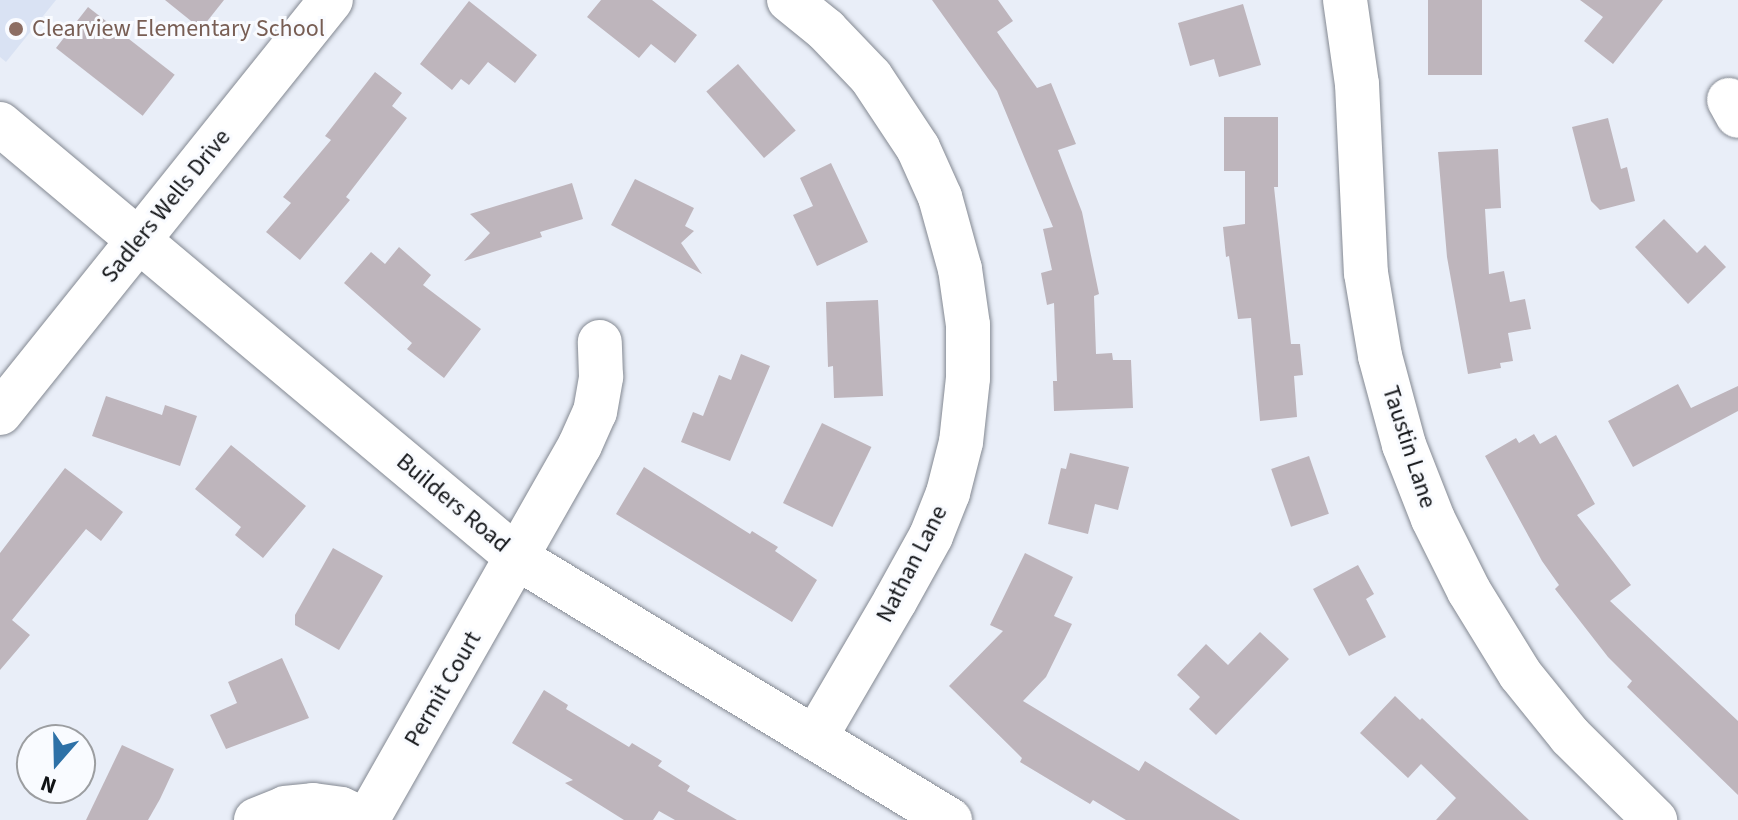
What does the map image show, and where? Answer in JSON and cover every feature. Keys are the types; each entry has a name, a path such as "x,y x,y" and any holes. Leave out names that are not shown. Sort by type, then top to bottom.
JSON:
{"street":[{"name":"Sadlers Wells Drive","path":"0,413 331,0"},
{"name":"Nathan Lane","path":"789,0 826,30 871,77 918,148 940,197 960,269 968,325 968,378 961,442 948,493 931,536 903,588 815,738"},
{"name":"Taustin Lane","path":"1345,0 1357,84 1366,273 1380,356 1404,445 1433,519 1469,591 1520,674 1570,736 1655,820"},
{"name":"Builders Road","path":"0,124 519,559 950,820"},
{"name":"Permit Court","path":"256,820 285,808 313,805 341,809 366,820 519,559 595,412 601,377 600,342"}],"shaded area":[{"name":"Clearview Elementary School","path":"0,0 56,0 6,62 0,57"}],"building":[{"path":"165,0 224,0 201,29"},
{"path":"601,0 652,0 697,35 675,63 651,44 639,58 587,17"},
{"path":"932,0 998,0 1013,21 997,32 1037,88 1051,83 1076,144 1058,150 1082,212 1099,294 1094,296 1096,354 1112,353 1113,360 1131,360 1133,408 1054,411 1053,381 1057,381 1054,303 1047,305 1041,273 1052,270 1043,229 1053,227 997,91"},
{"path":"1428,0 1482,0 1482,75 1428,75"},
{"path":"1580,0 1663,0 1613,64 1584,41 1603,17"},
{"path":"469,1 537,55 515,83 488,62 469,85 461,79 452,90 420,64"},
{"path":"1243,4 1261,65 1219,77 1214,59 1190,66 1178,23"},
{"path":"88,7 175,75 143,116 56,48"},
{"path":"738,64 796,130 764,158 706,92"},
{"path":"375,72 402,93 392,106 407,118 346,197 350,200 300,260 266,232 291,203 283,197 331,140 325,136"},
{"path":"1224,117 1278,117 1278,187 1274,187 1291,344 1300,344 1303,375 1294,376 1297,417 1260,421 1251,318 1238,319 1223,227 1245,224 1245,171 1224,171"},
{"path":"1608,118 1621,169 1627,167 1635,201 1600,210 1591,201 1572,127"},
{"path":"1498,149 1501,208 1485,209 1489,274 1504,271 1510,302 1525,299 1531,329 1508,333 1513,361 1500,363 1501,368 1468,374 1447,257 1438,152"},
{"path":"831,163 868,242 817,266 793,215 813,206 800,178"},
{"path":"635,179 694,208 685,226 694,231 681,243 702,274 611,225"},
{"path":"572,183 583,219 540,232 542,237 464,261 490,233 470,214"},
{"path":"1664,219 1697,253 1705,245 1726,267 1688,304 1635,247"},
{"path":"399,247 431,275 423,285 481,329 444,378 407,349 412,343 344,283 371,252 385,264"},
{"path":"878,300 883,396 834,398 833,366 828,367 826,302"},
{"path":"741,354 770,366 730,461 681,442 693,412 703,416 719,375 731,380"},
{"path":"1678,384 1691,408 1738,386 1738,411 1633,467 1608,421"},
{"path":"106,396 162,415 165,405 197,416 180,466 92,436"},
{"path":"822,423 871,447 832,527 783,503"},
{"path":"1534,434 1540,444 1556,435 1595,504 1577,515 1631,585 1610,601 1738,721 1738,795 1627,687 1632,681 1608,657 1555,589 1559,585 1542,561 1485,456 1516,438 1519,443"},
{"path":"231,445 306,506 263,558 235,535 241,527 195,489"},
{"path":"1070,453 1129,467 1118,510 1095,504 1088,534 1048,524 1061,468 1066,469"},
{"path":"1309,456 1329,514 1291,527 1271,469"},
{"path":"644,467 750,534 752,531 778,547 775,551 817,580 792,622 616,514"},
{"path":"65,468 123,512 101,541 86,529 12,620 30,635 0,670 0,553"},
{"path":"333,548 383,576 339,650 295,625 295,615"},
{"path":"1025,553 1073,577 1054,616 1072,624 1046,677 1023,701 1139,771 1145,761 1240,820 1126,820 1093,800 1090,804 1020,762 1022,758 949,686 1003,631 990,625"},
{"path":"1358,565 1374,594 1366,599 1386,637 1349,656 1313,589"},
{"path":"1260,632 1289,659 1216,735 1189,709 1200,697 1177,675 1206,644 1228,665"},
{"path":"282,658 309,718 226,749 210,715 237,703 228,682"},
{"path":"544,690 568,705 566,709 629,747 632,743 662,761 658,766 690,786 687,791 737,820 675,820 659,811 653,820 624,820 565,783 573,780 512,743"},
{"path":"1395,696 1529,820 1436,820 1456,798 1421,764 1408,778 1360,733"},
{"path":"122,745 174,769 148,820 86,820"}],"place":[{"name":"Clearview Elementary School","path":"16,29"}]}
